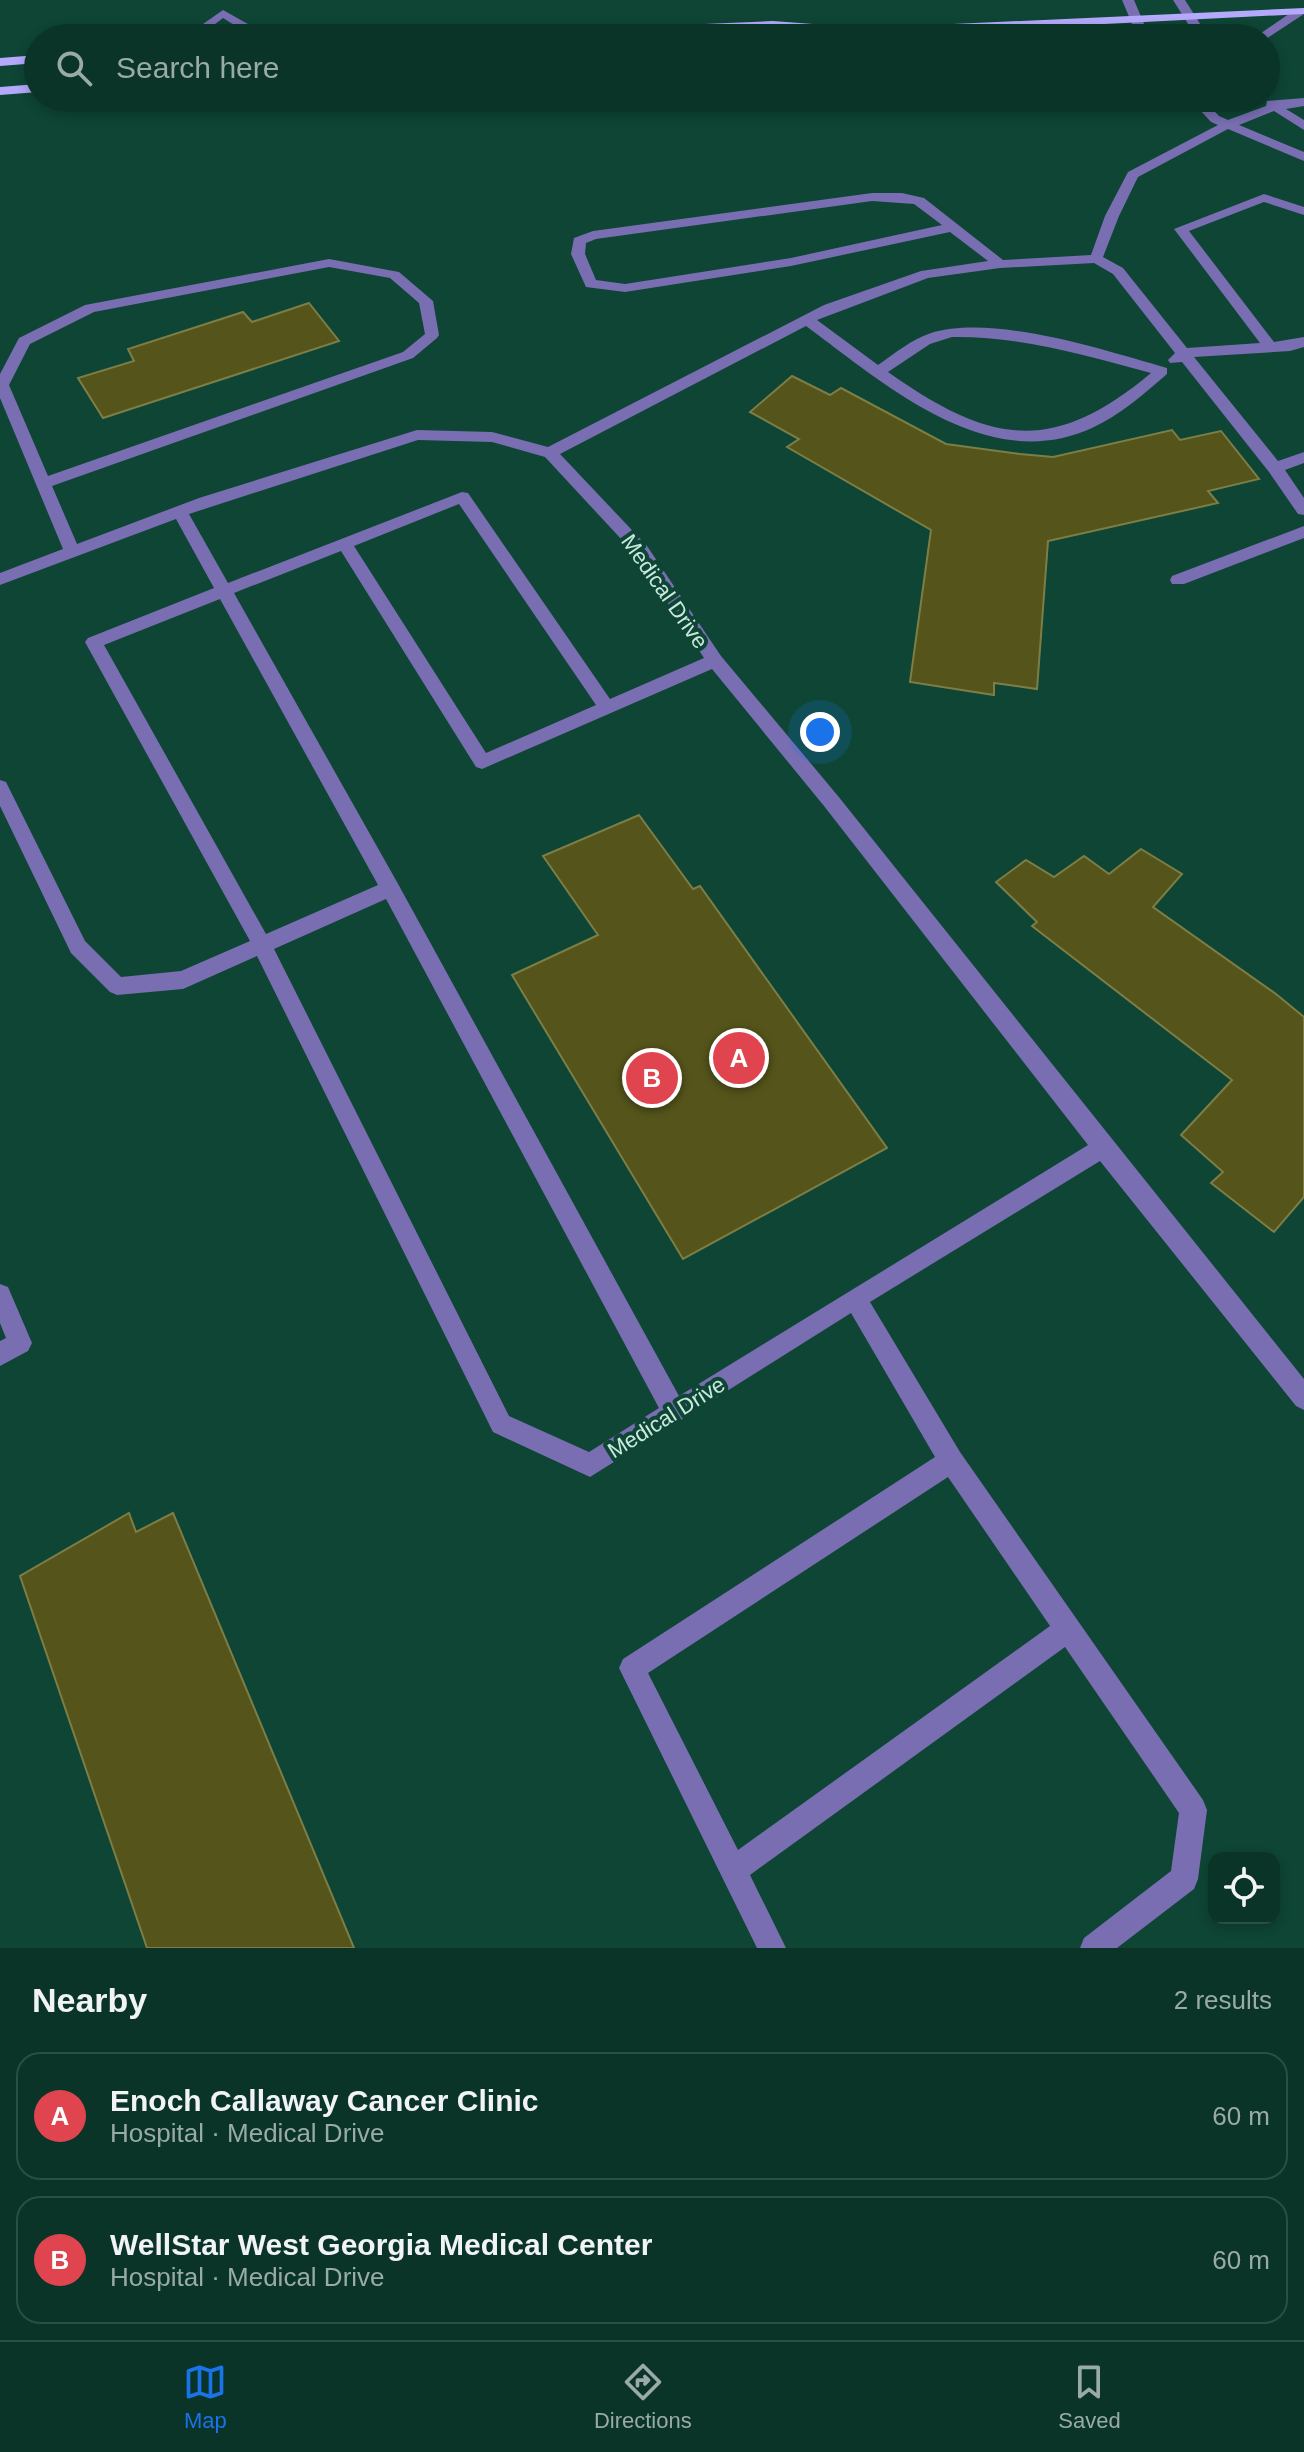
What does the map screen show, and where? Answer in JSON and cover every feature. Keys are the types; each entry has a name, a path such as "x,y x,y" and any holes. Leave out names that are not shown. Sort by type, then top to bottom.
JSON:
{"main road":[{"path":"1045,24 1302,11"},
{"path":"0,62 24,60"},
{"path":"0,91 24,89"}],"street":[{"path":"208,24 223,13 225,0"},
{"path":"1128,0 1137,24"},
{"path":"1179,0 1195,24"},
{"path":"1280,25 1302,11"},
{"path":"223,13 240,24"},
{"path":"1280,102 1304,102"},
{"path":"1280,110 1304,126"},
{"path":"1208,112 1227,125 1304,157"},
{"path":"1096,259 1112,216 1133,175 1251,112"},
{"path":"953,227 791,262 625,288 591,284 578,254 579,241 593,235 872,197 902,197 919,201 953,227 1000,264"},
{"path":"1271,348 1181,229 1264,198 1304,211"},
{"path":"0,579 180,512 361,450 417,435 492,437 550,453 829,308 926,274 1000,264 1096,259 1118,271 1275,468 1304,510"},
{"path":"44,483 408,355 432,335 426,301 394,275 329,263 90,308 24,341 2,385 73,553"},
{"path":"807,320 880,371 969,426 1026,438 1076,429 1134,395 1184,353 1271,348 1304,342"},
{"path":"880,371 934,336 971,332 1070,346 1162,371"},
{"name":"Medical Drive","path":"550,453 641,550 715,661 831,801 1304,1398"},
{"path":"1275,468 1304,457"},
{"path":"262,945 94,642 462,497 607,708"},
{"path":"180,512 390,888 674,1411"},
{"path":"1178,580 1304,532"},
{"path":"344,543 482,762 715,661"},
{"path":"0,787 78,947 117,986 183,980 390,888"},
{"name":"Medical Drive","path":"262,945 501,1424 590,1465 855,1298 1103,1148"},
{"path":"0,1295 20,1343 0,1354"},
{"path":"855,1298 951,1461 1193,1810 1184,1879 1094,1948"},
{"path":"772,1948 632,1668 951,1461"},
{"path":"733,1871 1068,1629"}],"building":[{"path":"309,303 339,341 103,418 78,378 134,361 128,349 243,312 252,322"},
{"path":"792,376 830,395 841,388 946,444 1020,454 1053,457 1172,430 1180,440 1221,431 1259,479 1208,491 1218,503 1048,541 1037,689 994,683 994,695 910,682 931,530 787,447 799,439 750,412"},
{"path":"639,815 693,889 700,886 887,1148 683,1259 512,975 598,935 543,856"},
{"path":"1141,849 1182,874 1153,907 1304,1017 1304,1197 1274,1232 1211,1183 1223,1172 1181,1135 1232,1080 1032,926 1037,922 996,882 1026,860 1054,877 1084,856 1109,874"},
{"path":"129,1513 136,1532 173,1513 354,1948 147,1948 20,1576"}],"place":[{"name":"Enoch Callaway Cancer Clinic","path":"739,1058"},
{"name":"WellStar West Georgia Medical Center","path":"652,1078"}]}
